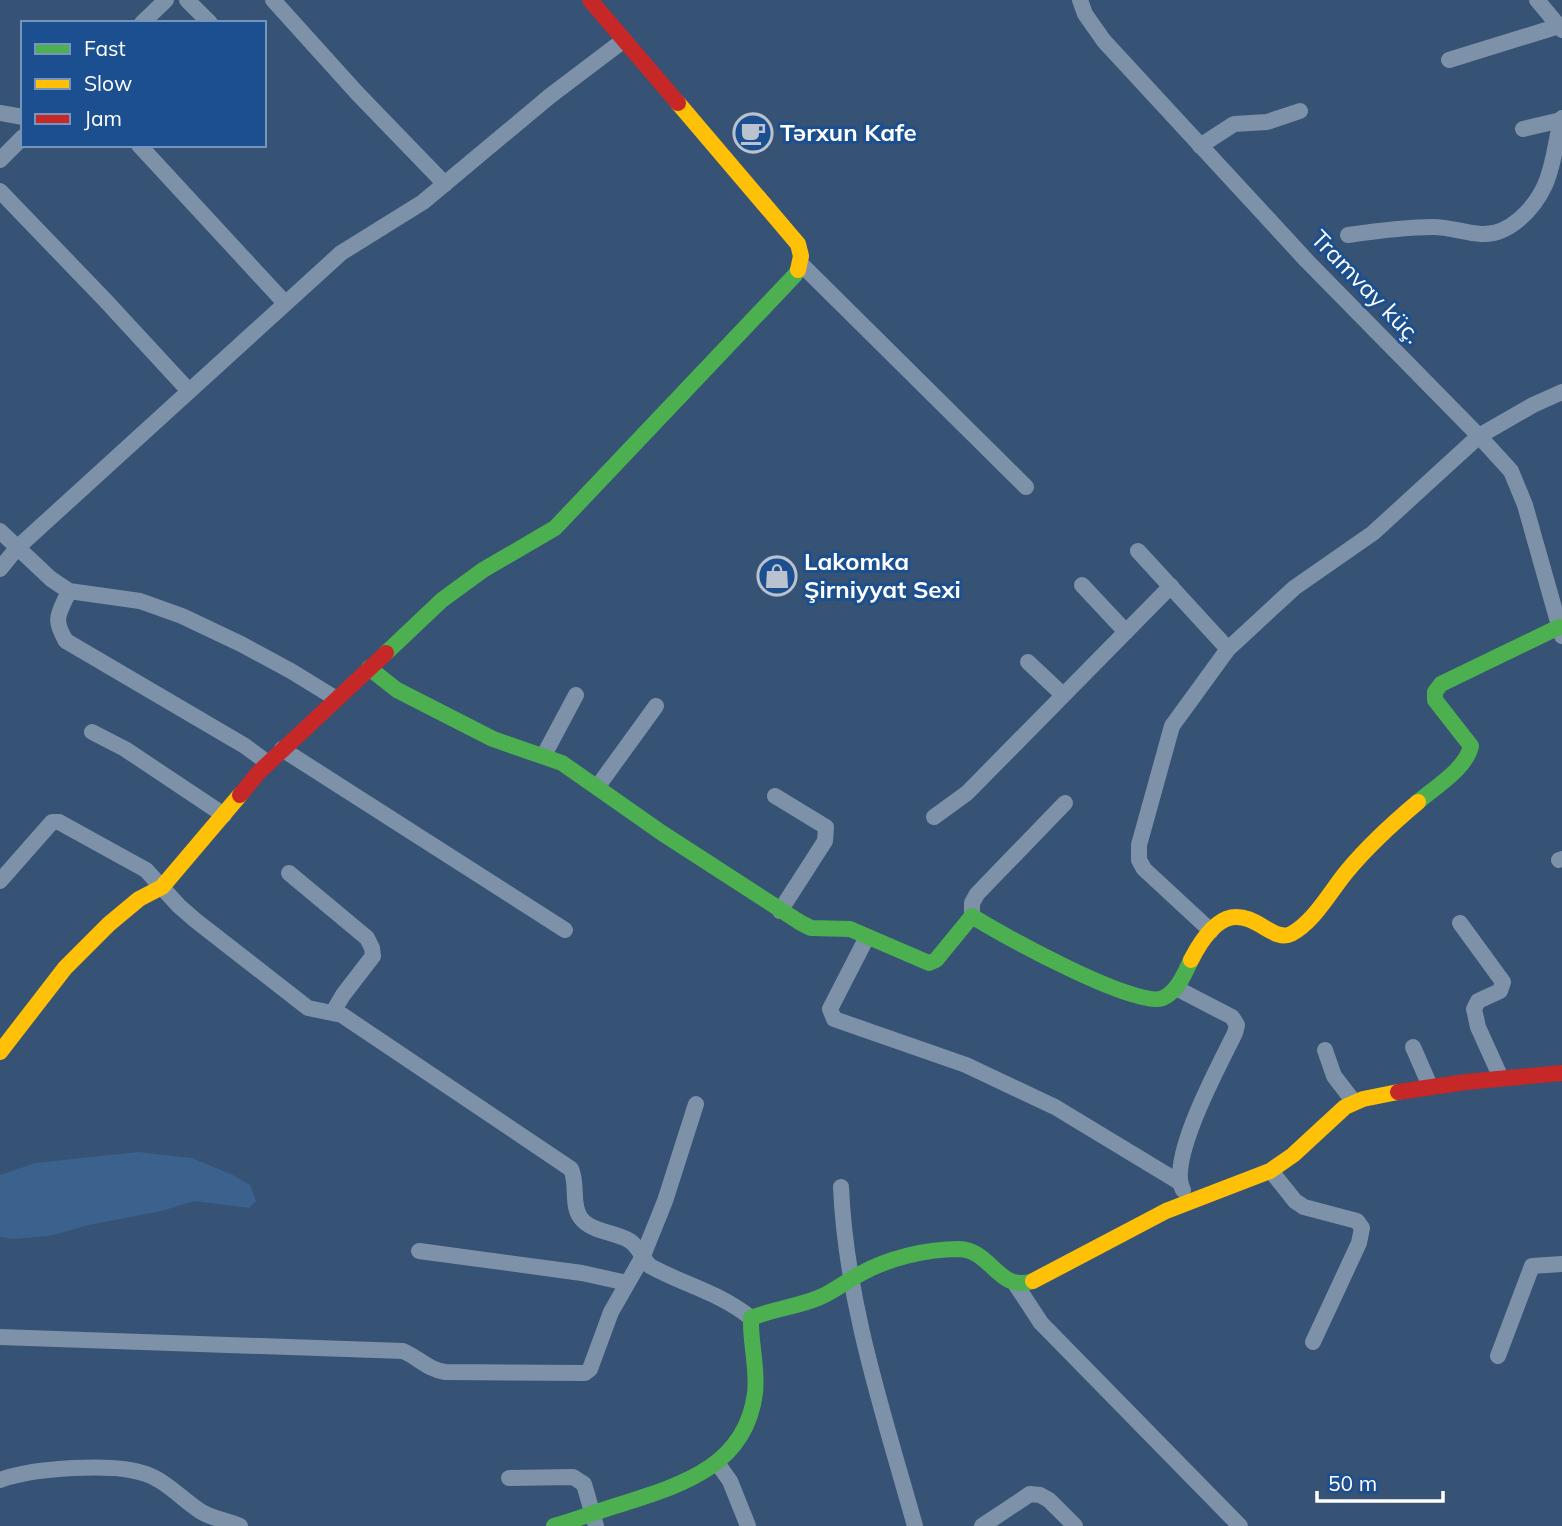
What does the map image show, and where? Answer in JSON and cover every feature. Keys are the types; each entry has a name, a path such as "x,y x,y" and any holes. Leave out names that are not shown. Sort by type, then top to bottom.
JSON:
{"street":[{"path":"144,21 166,0"},
{"path":"187,0 208,21"},
{"path":"273,0 357,93 445,184"},
{"path":"0,1052 65,968 139,899 162,887 282,749 442,600 483,570 555,528 570,514 784,287 801,264 802,253 798,244 590,0"},
{"name":"Tramvay küç.","path":"1080,0 1104,41 1200,146 1307,261 1511,471 1555,588 1561,631"},
{"path":"1449,60 1560,28 1537,0"},
{"path":"0,569 18,548 341,253 398,220 624,40"},
{"path":"1200,146 1234,124 1267,122 1300,111"},
{"path":"0,113 21,117"},
{"path":"1348,235 1398,228 1437,227 1493,234 1506,229 1531,207 1544,188 1554,163 1561,119 1523,129"},
{"path":"0,160 21,139"},
{"path":"141,147 285,303"},
{"path":"0,191 189,391"},
{"path":"801,264 1026,486"},
{"path":"1211,931 1144,869 1139,860 1139,845 1172,726 1228,649 1294,588 1373,533 1479,436 1562,392"},
{"path":"0,531 51,579 69,591 140,601 182,616 261,654 335,698"},
{"path":"1138,551 1228,649"},
{"path":"1082,585 1126,632"},
{"path":"933,817 967,793 1171,586"},
{"path":"69,591 57,618 57,627 66,641 245,746 268,763"},
{"path":"972,916 1027,948 1070,968 1150,1000 1159,1001 1176,988 1195,952 1211,931 1226,920 1239,917 1255,920 1280,936 1294,933 1369,846 1469,755 1471,746 1435,700 1435,692 1441,684 1561,631"},
{"path":"1028,662 1063,695"},
{"path":"369,668 397,690 493,738 562,763 662,833 780,911 811,928 838,926 850,929 929,963 936,960 972,916 972,903 977,894 1065,803"},
{"path":"544,755 576,695"},
{"path":"598,786 656,706"},
{"path":"92,733 125,749 224,815"},
{"path":"282,749 565,930"},
{"path":"775,796 826,827 827,834 780,911"},
{"path":"0,881 52,821 59,822 129,859 146,870 179,906 308,1008 342,1015 571,1169 575,1178 576,1206 579,1216 586,1223 628,1240 636,1246 650,1266 732,1303 751,1318"},
{"path":"289,873 367,938 372,948 373,956 343,995 333,1013"},
{"path":"1460,923 1503,982 1500,991 1478,1001 1474,1009 1478,1027 1501,1078"},
{"path":"867,937 830,1009 834,1019 966,1065 1055,1107 1179,1182 1189,1201"},
{"path":"1176,988 1232,1017 1237,1025 1187,1136 1179,1182"},
{"path":"1413,1047 1430,1086"},
{"path":"1325,1050 1335,1076 1354,1102"},
{"path":"1016,1285 1030,1283 1146,1220 1271,1171 1354,1102 1430,1086 1562,1073"},
{"path":"0,1337 403,1351 415,1356 431,1370 445,1372 585,1373 590,1369 611,1312 642,1258 665,1201 696,1104"},
{"path":"1271,1171 1295,1201 1304,1207 1357,1221 1362,1228 1359,1243 1313,1342"},
{"path":"841,1187 843,1231 850,1280 875,1384 915,1526"},
{"path":"751,1318 812,1300 869,1270 953,1248 972,1250 1004,1279 1016,1285 1041,1323 1240,1526"},
{"path":"419,1251 582,1273 627,1283"},
{"path":"1498,1356 1532,1266 1562,1264"},
{"path":"554,1526 594,1520 702,1476 718,1464 733,1447 746,1424 755,1394 751,1318"},
{"path":"718,1464 730,1481 748,1526"},
{"path":"0,1480 19,1473 73,1468 125,1470 145,1474 162,1483 202,1513 240,1526"},
{"path":"509,1478 573,1477 584,1484 594,1520"},
{"path":"982,1526 1030,1494 1049,1500 1075,1526"}],"water":[{"path":"138,1152 192,1158 233,1175 250,1185 256,1201 249,1208 194,1201 162,1211 89,1225 50,1236 13,1239 0,1237 0,1175 35,1163"}],"traffic: fast":[{"path":"386,653 442,600 483,570 555,528 798,270"},
{"path":"1418,802 1457,770 1471,746 1435,700 1435,692 1441,684 1559,627"},
{"path":"369,668 397,690 493,739 562,763 662,833 811,928 850,929 929,963 936,960 972,916 1068,968 1126,993 1149,999 1168,995 1180,982 1191,960"},
{"path":"554,1526 669,1488 709,1468 725,1454 739,1438 749,1418 755,1393 751,1318 818,1298 883,1263 934,1251 970,1251 1011,1281 1033,1281"}],"traffic: slow":[{"path":"678,103 798,244 801,256 798,270"},
{"path":"0,1052 65,968 109,924 139,899 162,887 240,795"},
{"path":"1191,960 1207,934 1222,921 1236,917 1248,919 1281,935 1291,934 1300,928 1364,852 1418,802"},
{"path":"1033,1281 1166,1211 1270,1171 1293,1155 1345,1107 1363,1099 1398,1092"}],"traffic: jam":[{"path":"590,0 678,103"},
{"path":"240,795 259,772 386,653"},
{"path":"1398,1092 1466,1082 1562,1073"}],"place":[{"name":"Tərxun Kafe","path":"753,133"},
{"name":"Lakomka Şirniyyat Sexi","path":"777,576"}]}
